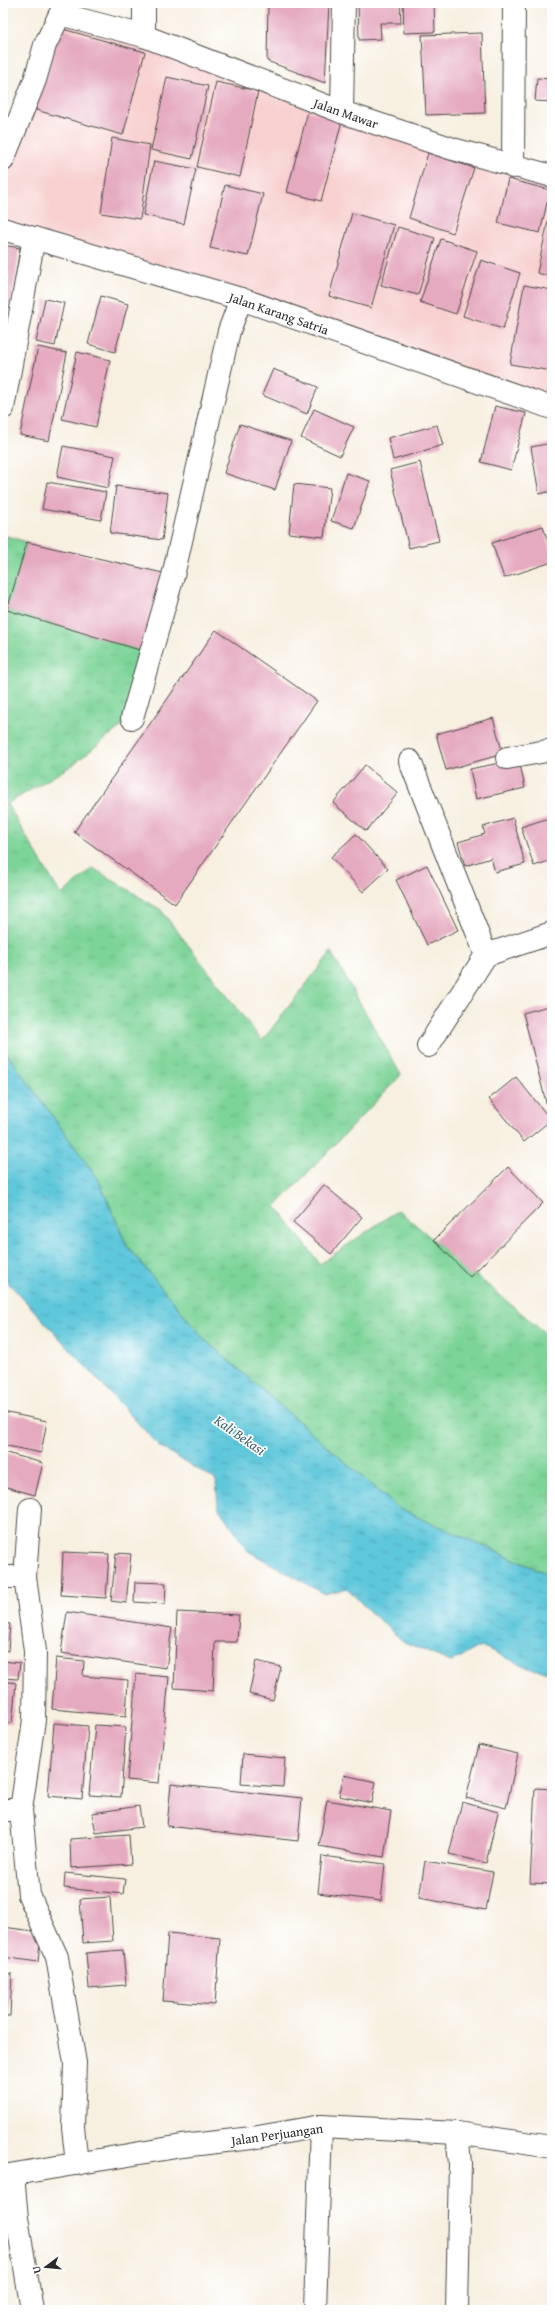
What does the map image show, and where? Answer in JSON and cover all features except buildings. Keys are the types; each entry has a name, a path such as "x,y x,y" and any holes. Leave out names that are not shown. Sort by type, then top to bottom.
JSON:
{"street":[{"path":"144,3 144,36"},
{"path":"342,112 344,3"},
{"path":"513,167 514,3"},
{"name":"Jalan Mawar","path":"3,160 35,80 45,45 60,14 144,36 342,112 513,167 552,176"},
{"name":"Jalan Karang Satria","path":"3,229 241,299 552,408"},
{"path":"3,408 34,238"},
{"path":"132,718 173,576 229,331 241,299"},
{"path":"507,758 552,750"},
{"path":"410,761 486,955"},
{"path":"428,1046 486,955 552,933"},
{"path":"30,1510 25,1577 35,1651 34,1720 12,1810 29,1895 57,1957 75,2063 73,2127 77,2164"},
{"path":"3,1577 25,1577"},
{"path":"314,2310 321,2126"},
{"name":"Jalan Perjuangan","path":"8,2176 182,2146 252,2138 321,2126 457,2133 552,2147"},
{"path":"457,2133 460,2163 457,2310"},
{"path":"8,2176 17,2218 32,2310"}],"shaded area":[{"path":"60,14 552,176 552,408 3,229 3,160"}],"green space":[{"path":"3,535 27,542 8,610 151,653 132,718 71,766 7,804 61,895 93,868 161,910 262,1041 331,952 401,1075 276,1206 320,1264 398,1210 552,1339 552,1576 399,1509 205,1340 127,1246 98,1179 3,1048"}],"water":[{"name":"Kali Bekasi","path":"3,1048 98,1179 127,1246 205,1340 399,1509 552,1576 552,1672 531,1669 481,1646 451,1662 404,1642 368,1610 347,1588 325,1594 248,1551 218,1507 216,1480 160,1447 3,1277"}]}
